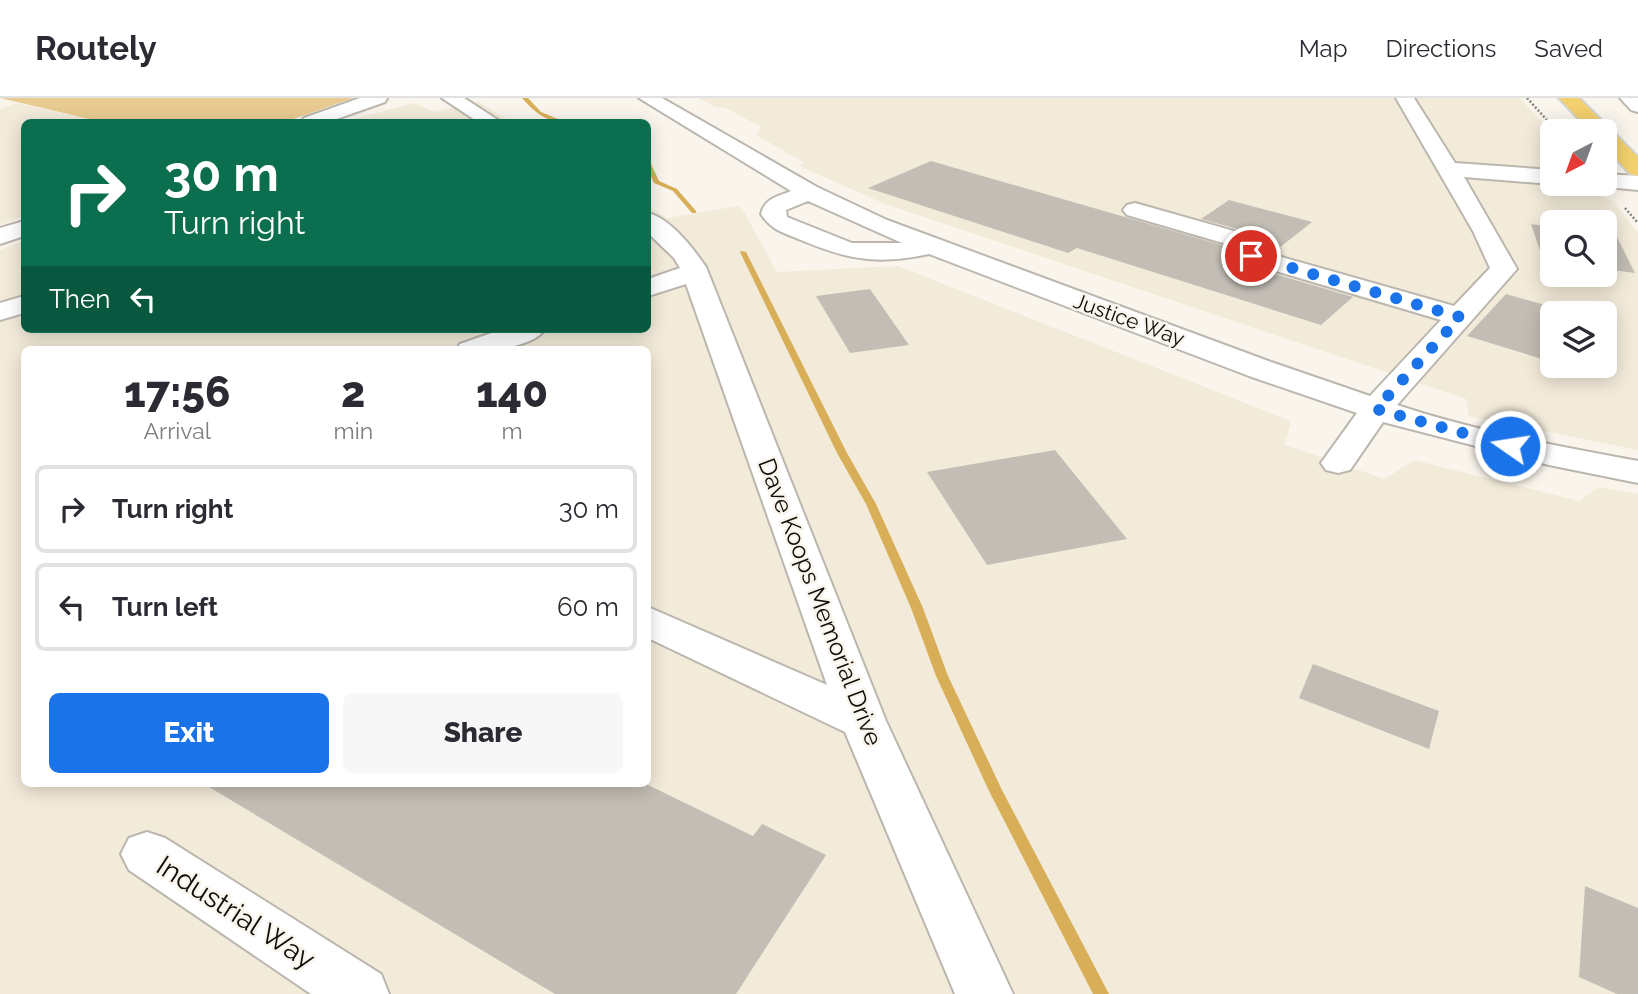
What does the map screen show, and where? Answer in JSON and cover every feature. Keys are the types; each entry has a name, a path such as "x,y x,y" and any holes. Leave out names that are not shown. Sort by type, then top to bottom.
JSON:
{"main road":[{"path":"1568,98 1589,119"},
{"path":"1617,147 1638,169"}],"street":[{"path":"319,119 378,98"},
{"path":"451,98 486,119"},
{"name":"Justice Way","path":"648,98 810,192 932,246 1260,369 1376,409 1491,442 1638,471"},
{"path":"1338,463 1376,409 1504,269 1485,231 1405,98"},
{"path":"1629,98 1638,106"},
{"path":"1448,169 1540,176"},
{"path":"1617,182 1638,183"},
{"path":"810,192 775,206 773,214 779,222 848,250 891,253 932,246"},
{"path":"1135,210 1264,247 1251,256 1460,317"},
{"name":"Dave Koops Memorial Drive","path":"651,223 684,253 695,272 863,721 984,994"},
{"path":"0,237 21,229"},
{"path":"651,287 695,272"},
{"path":"0,312 21,305"},
{"path":"482,346 520,333"},
{"path":"651,622 863,721"},
{"name":"Industrial Way","path":"147,854 360,994"}],"path":[{"path":"1527,98 1546,119"}],"shaded area":[{"path":"0,98 353,98 294,119 89,119"},
{"path":"699,98 1520,98 1540,120 1540,196 1598,196 1613,201 1638,233 1638,450 1469,416 1466,399 885,204 799,166 805,163 756,135 761,127 724,107 717,108"},
{"path":"479,102 507,119 353,119 415,103 434,112"},
{"path":"17,103 89,119 21,119 21,217 0,225 0,109"},
{"path":"738,206 743,210 777,272 898,266 1291,421 1285,445 1385,479 1414,460 1579,501 1599,487 1638,494 1638,994 0,994 0,250 21,242 21,333 651,333 651,208 667,218"}],"building":[{"path":"931,161 1239,250 1235,256 1241,264 1353,297 1321,325 1077,248 1068,253 868,188"},
{"path":"1229,200 1312,222 1279,248 1274,239 1201,219"},
{"path":"1531,224 1540,225 1540,251"},
{"path":"1617,237 1635,273 1617,271"},
{"path":"870,289 909,345 850,353 816,296"},
{"path":"1506,294 1540,304 1540,358 1467,336"},
{"path":"1055,450 1127,539 987,565 927,472"},
{"path":"1313,664 1439,711 1429,749 1299,698"},
{"path":"651,786 753,836 762,824 826,855 736,994 555,994 209,787"},
{"path":"1585,886 1638,908 1638,994 1617,994 1579,977"}],"waterway":[{"path":"525,98 539,113 554,119"},
{"path":"651,171 656,182 675,190 694,212"},
{"path":"743,252 842,453 871,504 917,608 942,676 996,791 1101,994"}],"route":[{"path":"1251,256 1460,317 1376,409 1415,422 1510,446"}]}
